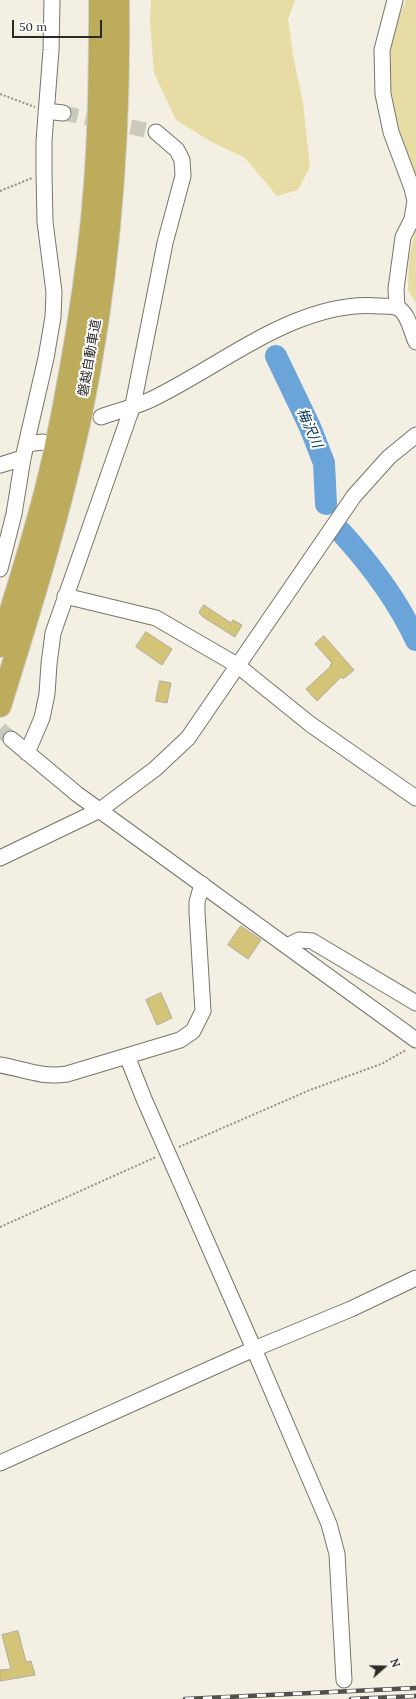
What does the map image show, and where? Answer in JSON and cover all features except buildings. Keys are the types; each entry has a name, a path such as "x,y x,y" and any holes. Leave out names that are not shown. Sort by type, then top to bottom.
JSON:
{"highway":[{"name":"磐越自動車道","path":"0,646 22,574 53,457 76,336 89,247 97,152 100,0"},
{"name":"磐越自動車道","path":"0,706 40,577 57,515 81,413 95,339 112,200 117,105 118,0"}],"street":[{"path":"0,569 14,514 25,451 46,358 53,317 54,292 45,222 44,174 46,111 52,50 52,0"},
{"path":"395,0 382,50 383,94 391,132 412,188 415,202 412,219 403,237 396,289 397,307"},
{"path":"46,111 63,113"},
{"path":"26,753 42,718 47,694 53,633 133,405 165,243 184,176 182,160 178,150 156,132"},
{"path":"101,417 149,400 278,329 313,315 349,307 372,305 397,307 407,316 416,342"},
{"path":"0,858 100,810 155,769 188,738 354,496 389,457 416,435"},
{"path":"0,465 43,442"},
{"path":"65,596 156,618 237,665 310,724 416,798"},
{"path":"11,739 77,794 288,946 412,1044"},
{"path":"0,1065 37,1074 54,1076 82,1070 180,1040 193,1031 203,1011 197,912 197,902 202,884"},
{"path":"288,946 299,940 312,941 416,1003"},
{"path":"127,1056 167,1152 254,1348 329,1524 336,1546 344,1680"},
{"path":"0,1463 254,1348 351,1309 416,1278"}],"path":[{"path":"0,94 46,111"},
{"path":"0,191 44,174"},
{"path":"0,1226 310,1090 381,1064 412,1044"}],"shaded area":[{"path":"151,0 295,0 288,19 293,55 303,103 310,167 298,190 277,196 245,158 210,141 176,120 154,73 150,21"},
{"path":"406,0 416,0 416,182 398,127 391,89 391,51 394,32"},
{"path":"416,228 416,303 408,290 409,259"}],"waterway":[{"name":"梅沢川","path":"276,356 310,427 324,463 326,504"},
{"name":"梅沢川","path":"341,532 383,583 409,625 416,640"}],"tunnel":[{"path":"63,113 156,132"},
{"path":"0,729 11,739"}],"railway":[{"path":"185,1699 416,1688"},
{"path":"351,1699 416,1696"}]}
